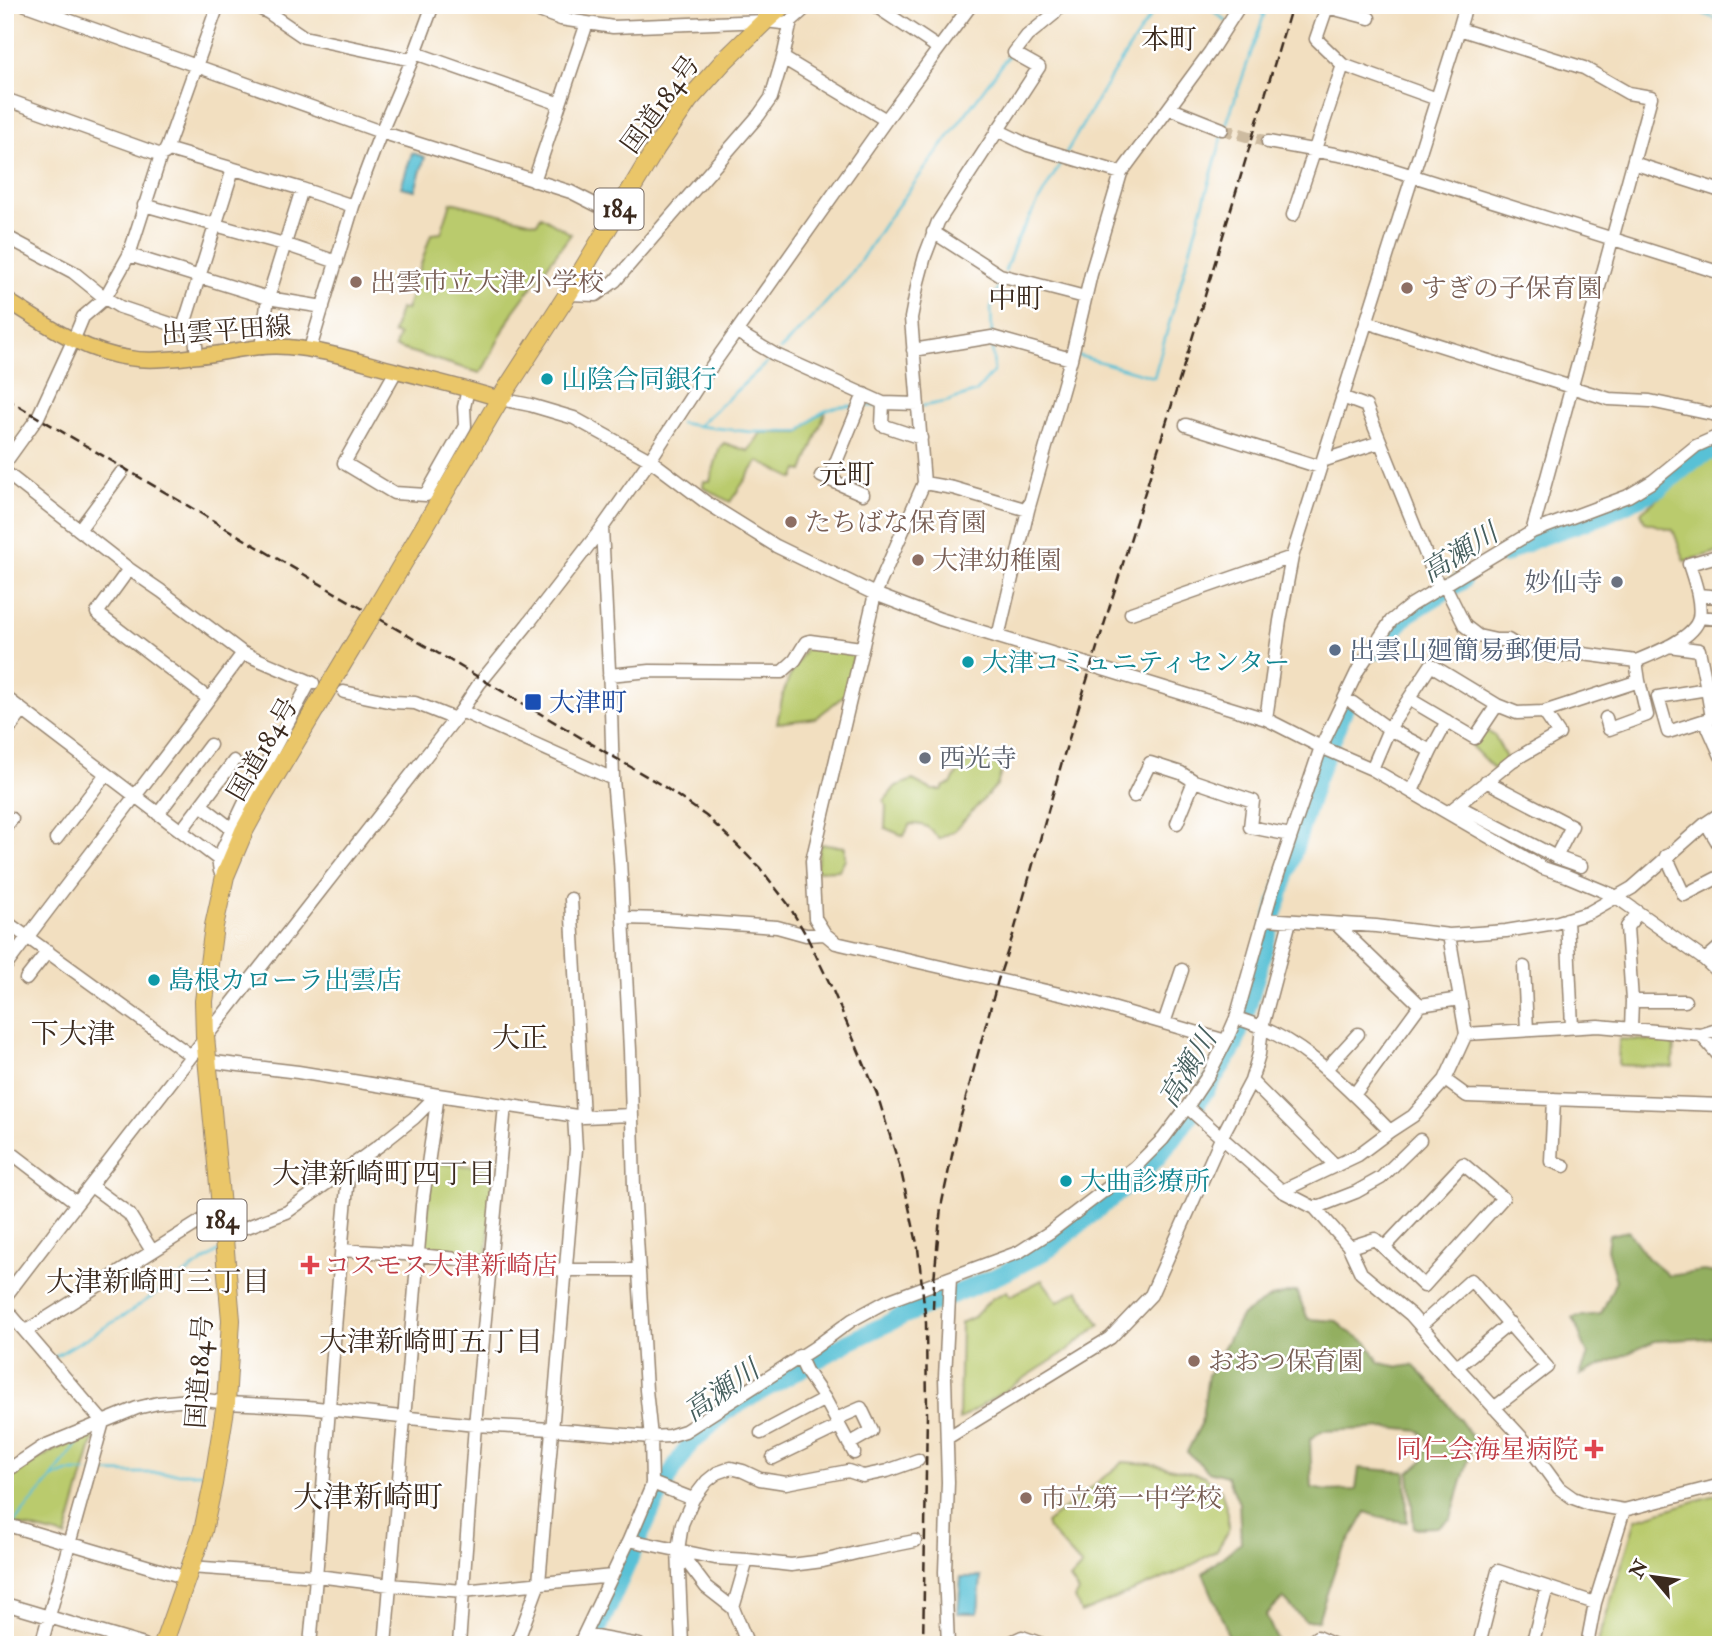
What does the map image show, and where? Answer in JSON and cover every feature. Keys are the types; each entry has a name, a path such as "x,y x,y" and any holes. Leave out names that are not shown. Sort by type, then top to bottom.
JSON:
{"highway":[{"name":"国道184号","path":"163,1645 202,1531 213,1484 226,1403 231,1320 223,1227 198,1058 205,1036 205,988 221,867 499,399 568,294 656,148 690,100 723,62 765,21 787,13"}],"main road":[{"name":"出雲平田線","path":"5,299 73,341 111,355 153,360 284,346 344,356 468,388 499,399"}],"street":[{"path":"26,5 381,132 571,192 616,215"},
{"path":"5,463 37,417 83,317 105,298 129,256 144,205 218,5"},
{"path":"253,5 304,37 414,56 559,104"},
{"path":"310,349 354,206 433,5"},
{"path":"523,5 558,12 587,23 613,27 765,21"},
{"path":"568,294 596,295 615,281 759,115 771,98 783,58 787,13 809,5"},
{"path":"874,5 934,45 937,51"},
{"path":"205,1036 602,528 702,380 971,5"},
{"path":"1061,5 1027,36 1014,52 1039,67 933,232 925,256 911,318 924,483 875,594 861,648 813,861 815,918 825,934 836,943 1082,999 1226,1041"},
{"path":"998,637 1028,510 1071,359 1085,297 1122,173 1210,52 1240,5"},
{"path":"1266,719 1292,557 1466,5"},
{"path":"1369,18 1327,7 1317,39 1343,65 1437,99"},
{"path":"534,181 587,23"},
{"path":"1459,29 1584,68 1628,93 1651,97 1532,532"},
{"path":"783,58 887,120"},
{"path":"1293,215 1343,65"},
{"path":"5,99 164,152 233,169 354,206"},
{"path":"1169,108 1222,129"},
{"path":"997,130 1028,145 1122,173"},
{"path":"1268,142 1356,158 1721,273"},
{"path":"1633,163 1721,191"},
{"path":"183,328 233,169"},
{"path":"261,348 268,298 302,189"},
{"path":"144,205 284,244 337,262"},
{"path":"933,232 1000,275 1085,297"},
{"path":"5,236 73,272 120,307 183,328 195,335 197,356"},
{"path":"129,256 268,298 323,307"},
{"path":"1366,322 1609,399 1650,401 1721,416"},
{"path":"737,332 774,354 883,403 918,404"},
{"path":"913,350 992,337 1071,359"},
{"path":"396,371 344,463 394,493 426,495 466,425 464,407 468,388"},
{"path":"863,494 825,477 864,394"},
{"path":"1342,397 1366,406 1442,586 1465,626 1478,635 1508,640 1521,648 1552,656 1584,654 1636,661 1679,641 1697,623 1698,595 1689,564 1721,555"},
{"path":"499,399 574,418 650,460 706,503 776,546 875,594 940,619 1266,719 1412,791 1581,866"},
{"path":"883,403 882,425 921,438"},
{"path":"1186,425 1321,464 1380,442"},
{"path":"5,1472 44,1446 137,1408 200,1399 475,1425 669,1436 685,1431 814,1348 852,1320 887,1301 1019,1252 1050,1232 1135,1167 1163,1139 1209,1074 1236,1018 1291,835 1321,747 1358,670 1391,621 1411,605 1532,532 1628,496 1653,481 1696,446 1721,435"},
{"path":"5,472 129,569 243,653 312,682 244,804 221,867 181,831 5,697"},
{"path":"79,530 121,473"},
{"path":"924,483 953,488 1028,510"},
{"path":"602,528 613,779 630,1050 634,1187 652,1488 581,1640 639,1645"},
{"path":"1131,613 1292,557"},
{"path":"129,569 97,613 209,699"},
{"path":"1698,595 1721,597"},
{"path":"1699,617 1721,619"},
{"path":"609,675 650,671 782,672 810,640 861,648"},
{"path":"1669,646 1699,650 1707,689 1712,718 1668,732 1658,697 1707,689"},
{"path":"5,967 243,653"},
{"path":"1606,718 1609,729 1647,715 1636,661"},
{"path":"1372,769 1389,729 1431,665 1497,705 1517,713 1544,712 1639,681"},
{"path":"344,692 392,702 415,703 458,715 613,779"},
{"path":"1409,699 1475,738 1497,705"},
{"path":"1353,703 1389,729 1431,751"},
{"path":"5,734 23,711"},
{"path":"1454,809 1512,761 1559,734 1544,712"},
{"path":"1705,720 1721,756"},
{"path":"1412,791 1447,721"},
{"path":"158,814 210,745"},
{"path":"181,831 234,761"},
{"path":"1134,796 1150,763 1253,801 1250,827 1291,835"},
{"path":"56,839 106,774"},
{"path":"1177,823 1194,781"},
{"path":"1486,781 1572,826 1556,857"},
{"path":"201,806 228,826"},
{"path":"1454,809 1544,868 1615,896 1705,960 1721,975"},
{"path":"1265,919 1376,926 1449,935 1506,931 1555,923 1588,913 1632,888 1706,822 1721,813"},
{"path":"1706,822 1721,848"},
{"path":"1666,856 1684,895 1721,876"},
{"path":"516,1645 539,1583 579,1116 571,899"},
{"path":"1632,1029 1627,927 1638,913"},
{"path":"623,918 777,927 806,935 825,934"},
{"path":"1567,919 1572,1027"},
{"path":"5,920 118,1004 198,1058 579,1116 632,1115"},
{"path":"947,1438 1110,1338 1151,1295 1222,1136 1251,1081 1259,1054 1262,1027 1290,921"},
{"path":"1336,924 1420,1005"},
{"path":"1282,1191 1358,1155 1413,1116 1445,1080 1466,1034 1449,935"},
{"path":"1705,960 1721,946"},
{"path":"26,979 48,951"},
{"path":"1524,967 1527,1030"},
{"path":"1164,1023 1182,970"},
{"path":"1354,1095 1420,1005 1460,999"},
{"path":"1632,1001 1685,1001"},
{"path":"1236,1018 1262,1027 1308,1052 1390,1131"},
{"path":"1466,1034 1598,1026 1702,1035 1721,1027"},
{"path":"1326,1069 1358,1034"},
{"path":"1702,1035 1721,1058"},
{"path":"5,1297 77,1203 198,1058"},
{"path":"1445,1080 1467,1096 1721,1105"},
{"path":"1251,1081 1336,1166"},
{"path":"223,1227 247,1227 287,1212 414,1118 438,1095"},
{"path":"385,1645 422,1205 438,1095"},
{"path":"1554,1099 1551,1161 1564,1166"},
{"path":"458,1645 475,1425 505,1105"},
{"path":"1187,1107 1282,1191 1315,1208 1350,1247 1361,1273 1421,1325 1524,1440 1559,1488 1573,1499 1624,1510 1721,1485"},
{"path":"1315,1208 1356,1192 1381,1178 1420,1140"},
{"path":"5,1148 77,1203"},
{"path":"1350,1247 1375,1239 1384,1248 1424,1286 1503,1198 1463,1164 1384,1248"},
{"path":"310,1645 349,1167"},
{"path":"91,1186 129,1214 152,1251"},
{"path":"26,1331 220,1209"},
{"path":"341,1250 565,1270 639,1270"},
{"path":"948,1645 944,1572 948,1482 945,1377 950,1278"},
{"path":"1421,1325 1471,1280 1510,1323 1547,1367 1494,1408"},
{"path":"5,1308 103,1422"},
{"path":"1457,1367 1510,1323"},
{"path":"774,1458 838,1422 861,1408 872,1431 852,1448 838,1422 825,1399 806,1371 799,1356"},
{"path":"761,1433 825,1399"},
{"path":"41,1645 103,1422"},
{"path":"682,1645 678,1550 682,1524 693,1499 717,1473 731,1468 760,1479 786,1483 848,1471 863,1476 918,1460"},
{"path":"652,1483 693,1499"},
{"path":"1587,1645 1595,1603 1624,1510"},
{"path":"5,1521 11,1526 70,1543 188,1573 317,1576 463,1591 612,1576"},
{"path":"629,1539 715,1558 791,1565 823,1561 915,1541"},
{"path":"678,1550 706,1587 733,1608 748,1645"},
{"path":"733,1608 747,1560"},
{"path":"1479,1645 1498,1571 1595,1603"},
{"path":"1532,1645 1547,1587"},
{"path":"5,1604 144,1645"},
{"path":"1005,1645 1021,1637 1045,1645"},
{"path":"1307,1645 1317,1637 1335,1645"}],"green space":[{"path":"451,202 537,223 541,216 571,234 513,312 480,373 395,347 399,335 393,333 400,309 406,310 431,234 441,233"},
{"path":"826,411 803,471 798,470 794,479 758,461 730,502 703,487 704,481 710,481 720,447 724,443 748,451 761,433 800,433 813,419"},
{"path":"1721,448 1721,551 1685,561 1673,530 1645,522 1641,512 1665,493 1662,489 1695,461"},
{"path":"809,642 855,649 846,694 816,718 777,723 789,678"},
{"path":"1485,730 1495,736 1507,760 1495,770 1472,747"},
{"path":"980,755 990,765 1005,760 997,785 955,830 939,839 930,829 920,825 910,824 904,836 885,828 884,801 896,786 913,780 932,790 942,790 944,786 951,784 961,767"},
{"path":"820,844 845,847 845,859 839,870 816,871"},
{"path":"1619,1039 1674,1042 1673,1067 1618,1065"},
{"path":"434,1163 494,1168 487,1257 423,1251"},
{"path":"1628,1231 1648,1258 1669,1276 1704,1271 1721,1274 1721,1335 1655,1341 1580,1375 1588,1355 1573,1317 1601,1314 1616,1281 1607,1249 1609,1235"},
{"path":"1042,1280 1058,1302 1078,1290 1100,1325 1068,1350 959,1420 961,1323 974,1317 991,1299 1007,1291 1010,1296"},
{"path":"1296,1291 1308,1319 1337,1321 1344,1329 1367,1342 1380,1363 1400,1367 1413,1365 1442,1395 1474,1440 1451,1518 1437,1527 1414,1528 1409,1473 1423,1461 1428,1441 1420,1431 1389,1428 1322,1431 1310,1439 1312,1488 1326,1491 1356,1490 1359,1468 1406,1472 1407,1522 1385,1519 1366,1512 1338,1560 1318,1620 1305,1621 1283,1598 1266,1615 1279,1645 1229,1645 1225,1625 1203,1573 1241,1542 1239,1503 1227,1476 1208,1471 1187,1452 1201,1424 1208,1375 1242,1315 1272,1297"},
{"path":"91,1435 94,1438 66,1537 13,1524 5,1517 5,1483 46,1455"},
{"path":"1123,1462 1150,1464 1205,1476 1221,1490 1228,1513 1228,1532 1217,1550 1184,1570 1081,1613 1075,1598 1079,1592 1070,1579 1082,1566 1048,1529 1046,1523"},
{"path":"1721,1493 1721,1645 1597,1645 1636,1519"}],"water":[{"path":"412,153 425,157 415,190 401,187"},
{"path":"961,1577 981,1577 978,1613 958,1613"}],"waterway":[{"path":"1066,153 1153,12 1164,5"},
{"path":"1206,5 1226,21"},
{"path":"1249,5 1264,15 1266,5"},
{"path":"1683,5 1721,21"},
{"path":"1225,128 1264,15"},
{"path":"780,350 851,275 885,223 1009,55"},
{"path":"1076,355 1154,377 1223,134"},
{"path":"1005,271 1016,241 1063,159"},
{"path":"992,335 991,308 1001,280"},
{"path":"923,406 976,392 994,371 992,341"},
{"path":"680,423 698,426 773,357"},
{"path":"698,426 752,432 800,432 829,409 853,406"},
{"path":"863,406 878,406"},
{"name":"高瀬川","path":"1504,555 1543,536 1602,516 1660,488 1694,460 1721,446"},
{"name":"高瀬川","path":"1377,651 1408,614 1462,581"},
{"name":"高瀬川","path":"591,1645 652,1509 675,1467 690,1444 726,1411 847,1343 1004,1273 1049,1249 1157,1158 1179,1131 1234,1047 1315,783 1347,703"},
{"path":"230,1243 245,1233"},
{"path":"54,1357 122,1317 219,1251"},
{"path":"51,1479 83,1436"},
{"path":"13,1524 51,1479 67,1472 86,1472"},
{"path":"92,1472 205,1473"}],"tunnel":[{"path":"1222,129 1268,142"}],"railway":[{"path":"933,1309 941,1207 958,1127 998,980 1292,5"},
{"path":"5,398 663,786 706,816 734,842 760,868 788,904 830,984 877,1094 901,1171 918,1248 926,1323 923,1645"}],"place":[{"name":"出雲市立大津小学校","path":"356,282"},
{"name":"すぎの子保育園","path":"1407,288"},
{"name":"山陰合同銀行","path":"547,379"},
{"name":"たちばな保育園","path":"791,522"},
{"name":"大津幼稚園","path":"918,560"},
{"name":"妙仙寺","path":"1617,582"},
{"name":"出雲山廻簡易郵便局","path":"1335,650"},
{"name":"大津コミュニティセンター","path":"968,662"},
{"name":"大津町","path":"533,702"},
{"name":"西光寺","path":"925,758"},
{"name":"島根カローラ出雲店","path":"154,980"},
{"name":"大曲診療所","path":"1066,1181"},
{"name":"コスモス大津新崎店","path":"310,1265"},
{"name":"おおつ保育園","path":"1194,1361"},
{"name":"同仁会海星病院","path":"1594,1449"},
{"name":"市立第一中学校","path":"1026,1498"}],"district":[{"name":"本町","path":"1169,39"},
{"name":"中町","path":"1016,298"},
{"name":"元町","path":"847,474"},
{"name":"下大津","path":"73,1033"},
{"name":"大正","path":"520,1037"},
{"name":"大津新崎町四丁目","path":"384,1173"},
{"name":"大津新崎町三丁目","path":"158,1281"},
{"name":"大津新崎町五丁目","path":"431,1341"},
{"name":"大津新崎町","path":"368,1497"}]}
